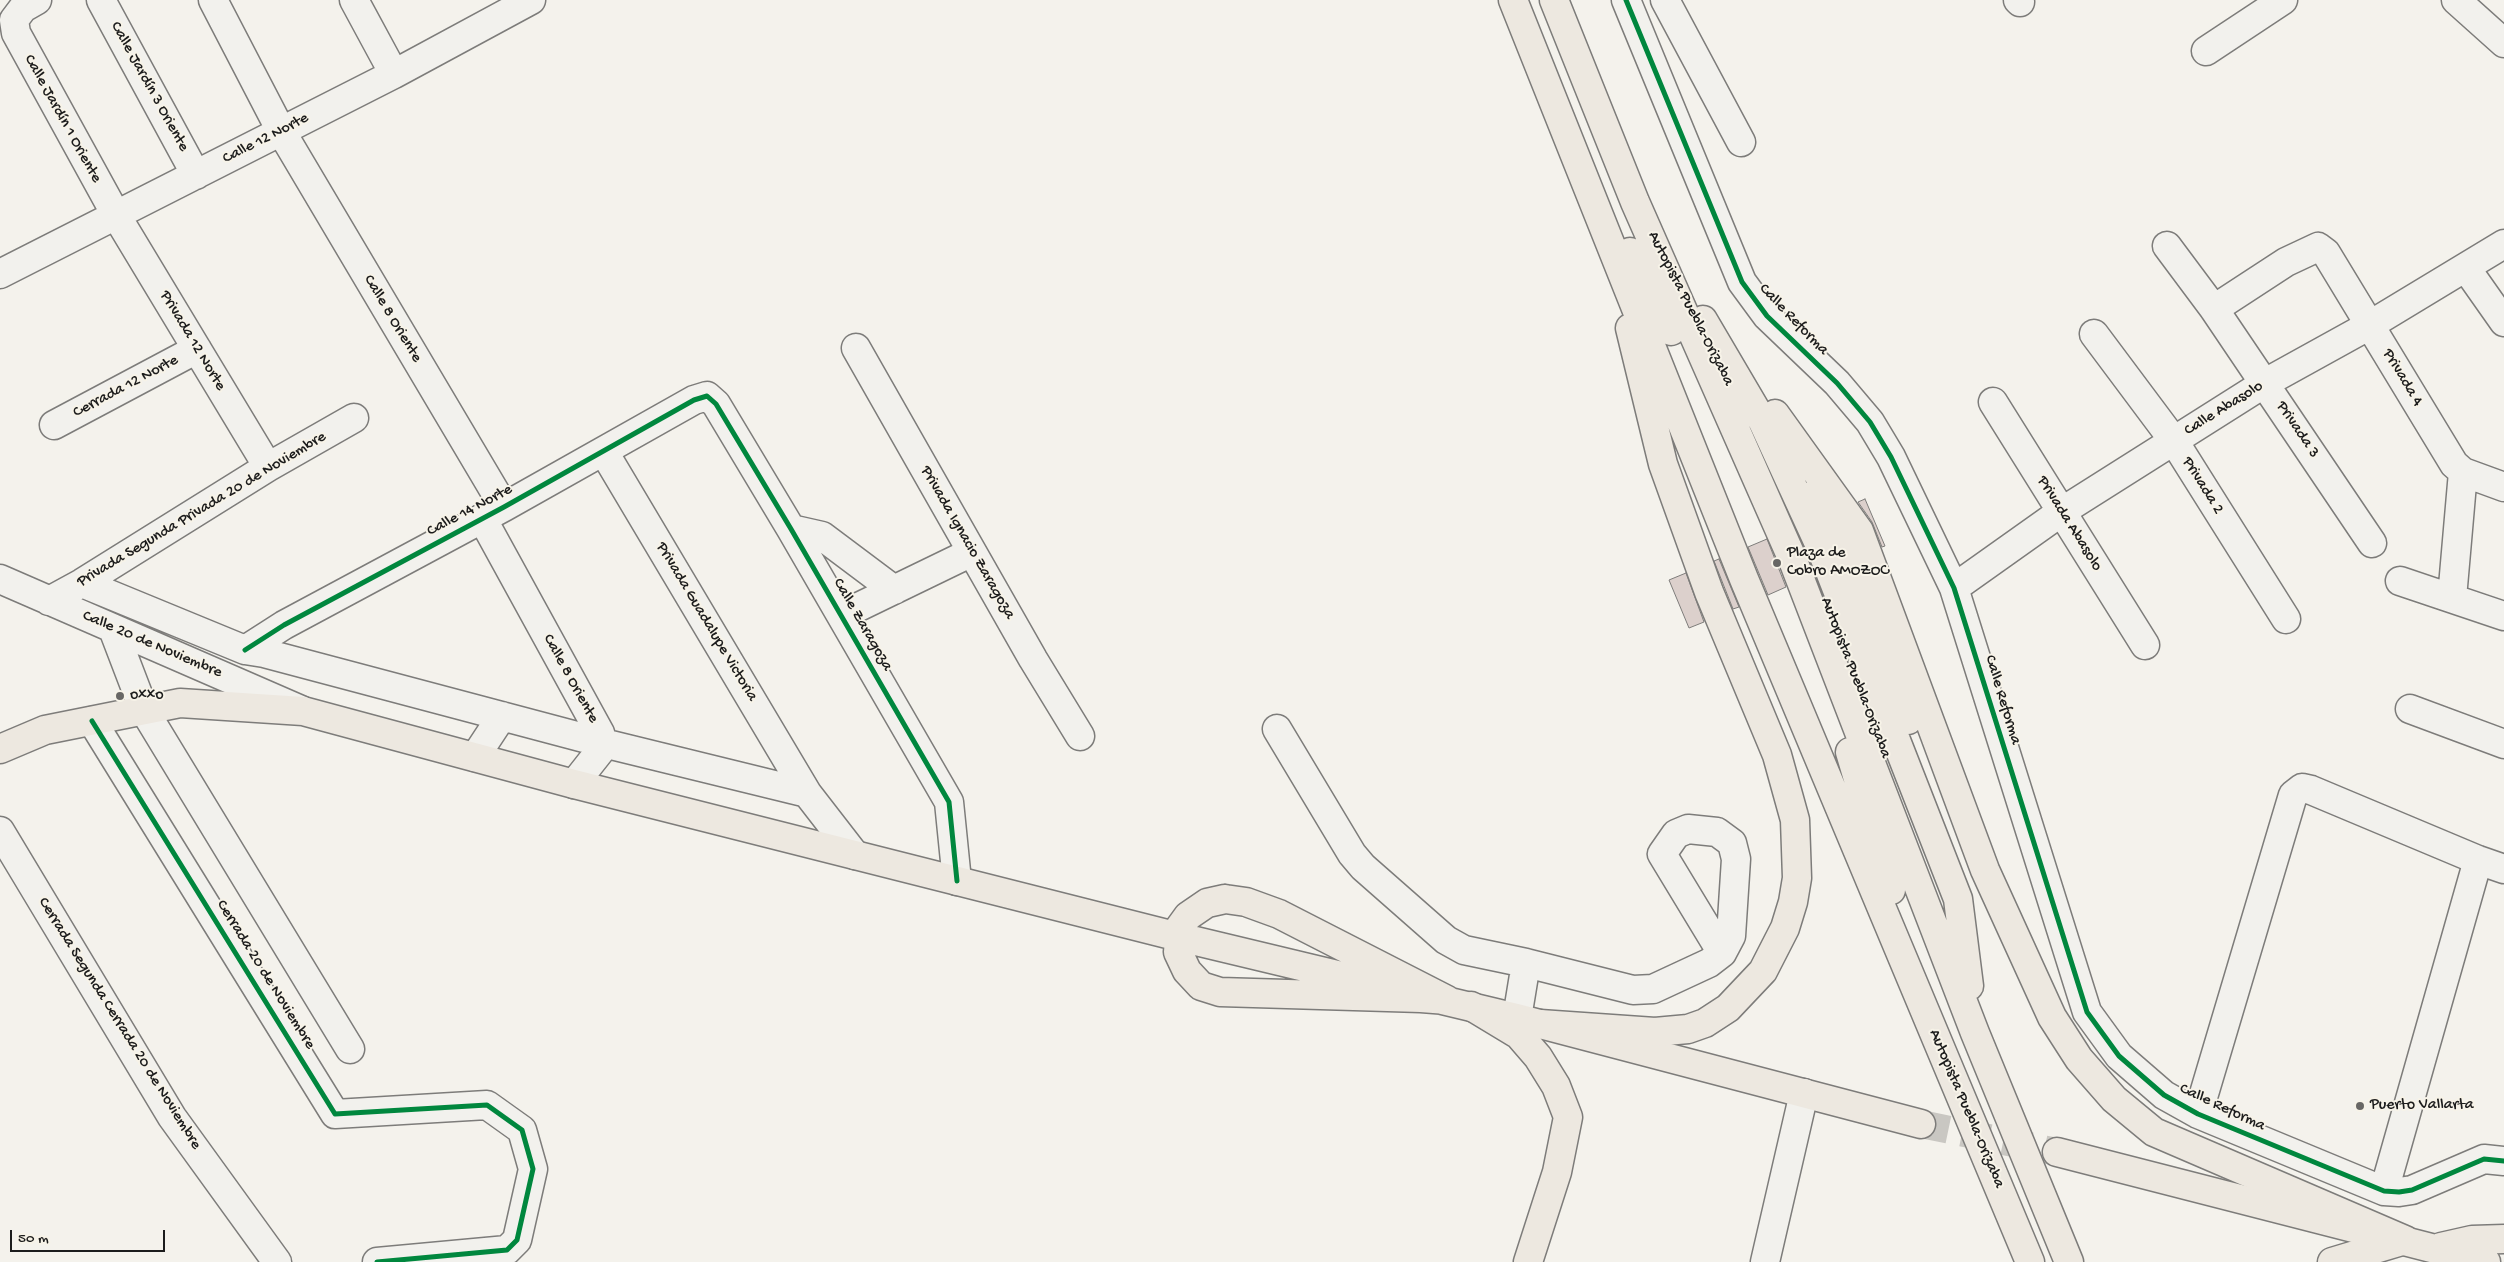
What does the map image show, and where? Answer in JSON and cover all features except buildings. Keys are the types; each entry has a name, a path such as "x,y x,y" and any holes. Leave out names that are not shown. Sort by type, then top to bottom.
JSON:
{"main road":[{"name":"Autopista Puebla-Orizaba","path":"1513,0 1582,168 1748,589 2030,1262"},
{"name":"Autopista Puebla-Orizaba","path":"1554,0 1635,202 1792,558 1975,1033 2069,1262"},
{"name":"Autopista Puebla-Orizaba","path":"1582,168 1655,296 1722,439 1844,732 1898,915 1902,957"},
{"path":"1529,1021 1655,1032 1688,1029 1704,1023 1728,1008 1763,971 1785,928 1793,902 1797,878 1795,820 1777,755 1709,592 1663,464 1625,308 1582,168"},
{"name":"Autopista Puebla-Orizaba","path":"1635,202 1775,414 1838,540 1920,750 1958,898 1975,1033"},
{"name":"Autopista Puebla-Orizaba","path":"1635,202 1767,431 1820,546 1958,898"},
{"path":"1775,414 1858,531 1985,870 2052,1017 2079,1059 2114,1099 2154,1132 2443,1255 2486,1262"},
{"path":"0,749 45,730 180,703 303,711 574,784 1178,937 1459,1003 1921,1124"},
{"path":"1459,1003 1420,998 1220,992 1201,986 1187,971 1178,952 1180,927 1188,916 1207,903 1225,900 1246,902 1279,914 1459,1003 1519,1036 1538,1057 1556,1086 1568,1117 1557,1172 1528,1262"},
{"path":"2057,1152 2405,1240"},
{"path":"2443,1255 2472,1240 2504,1239"},
{"path":"2332,1262 2405,1240"}],"street":[{"name":"Calle Jardín 1 Oriente","path":"37,0 23,8 14,20 16,33 116,215"},
{"name":"Calle Jardín 3 Oriente","path":"101,0 196,175"},
{"name":"Calle 8 Oriente","path":"213,0 281,131 493,513 604,743 574,784"},
{"path":"354,0 394,74"},
{"name":"Calle Reforma","path":"1626,0 1742,282 1767,316 1837,383 1870,422 1891,457 1954,588 2087,1012 2119,1056 2164,1094 2198,1114 2384,1191 2399,1192 2412,1190 2484,1159 2504,1161"},
{"path":"1665,0 1741,142"},
{"path":"2206,51 2283,0"},
{"path":"2456,0 2504,43"},
{"name":"Calle 12 Norte","path":"0,274 394,74 516,4"},
{"name":"Privada 12 Norte","path":"116,215 268,467"},
{"name":"Calle Abasolo","path":"1954,588 2061,512 2265,383 2370,325 2504,244"},
{"name":"Privada 3","path":"2167,246 2214,309 2372,543"},
{"name":"Privada 4","path":"2214,309 2286,262 2318,247 2326,253 2445,451 2463,472 2504,487"},
{"path":"2466,268 2504,322"},
{"name":"Privada 2","path":"2094,334 2174,441 2286,619"},
{"name":"Privada Ignacio Zaragoza","path":"856,348 972,552 1080,736"},
{"name":"Cerrada 12 Norte","path":"54,425 197,349"},
{"name":"Calle 14 Norte","path":"245,650 284,625 493,513 694,400 707,396"},
{"name":"Calle Zaragoza","path":"707,396 716,404 791,529 949,802 957,881"},
{"name":"Privada Abasolo","path":"1993,402 2145,645"},
{"name":"Privada Segunda Privada 20 de Noviembre","path":"49,601 82,583 268,467 354,418"},
{"name":"Privada Guadalupe Victoria","path":"604,452 807,792 856,855"},
{"path":"2452,598 2463,472"},
{"path":"791,529 822,536 894,590"},
{"path":"842,615 972,552"},
{"name":"Calle 20 de Noviembre","path":"0,579 303,711"},
{"path":"2400,581 2504,616"},
{"path":"82,583 245,650 264,653 604,743 807,792"},
{"path":"113,628 144,710 350,1049"},
{"path":"180,657 213,637"},
{"path":"2410,709 2504,744"},
{"path":"475,758 502,716"},
{"name":"Cerrada 20 de Noviembre","path":"92,720 335,1114 487,1105 522,1130 533,1169 516,1240 507,1250 377,1262"},
{"path":"1277,729 1352,854 1363,867 1446,940 1464,950 1633,990 1653,989 1710,963 1722,953"},
{"path":"2198,1114 2293,795 2302,788 2311,790 2478,860 2504,869"},
{"name":"Cerrada Segunda Cerrada 20 de Noviembre","path":"0,831 172,1117 277,1262"},
{"path":"2384,1191 2478,860"},
{"path":"1526,964 1529,1021"},
{"path":"1765,1262 1804,1093"}],"tunnel":[{"path":"1921,1124 2057,1152"}],"cycle path":[{"path":"1626,0 1742,282 1767,316 1837,383 1870,422 1891,457 1954,588 2087,1012 2119,1056 2164,1095 2198,1114 2384,1191 2399,1192 2412,1190 2484,1159 2504,1161"},
{"path":"245,650 284,625 504,507 694,400 707,396 716,404 791,529 949,802 957,881"},
{"path":"92,721 335,1114 487,1105 522,1130 533,1169 517,1240 507,1250 377,1262"}],"place":[{"name":"Plaza de Cobro AMOZOC","path":"1777,563"},
{"name":"oxxo","path":"120,696"},
{"name":"Puerto Vallarta","path":"2360,1106"}]}
